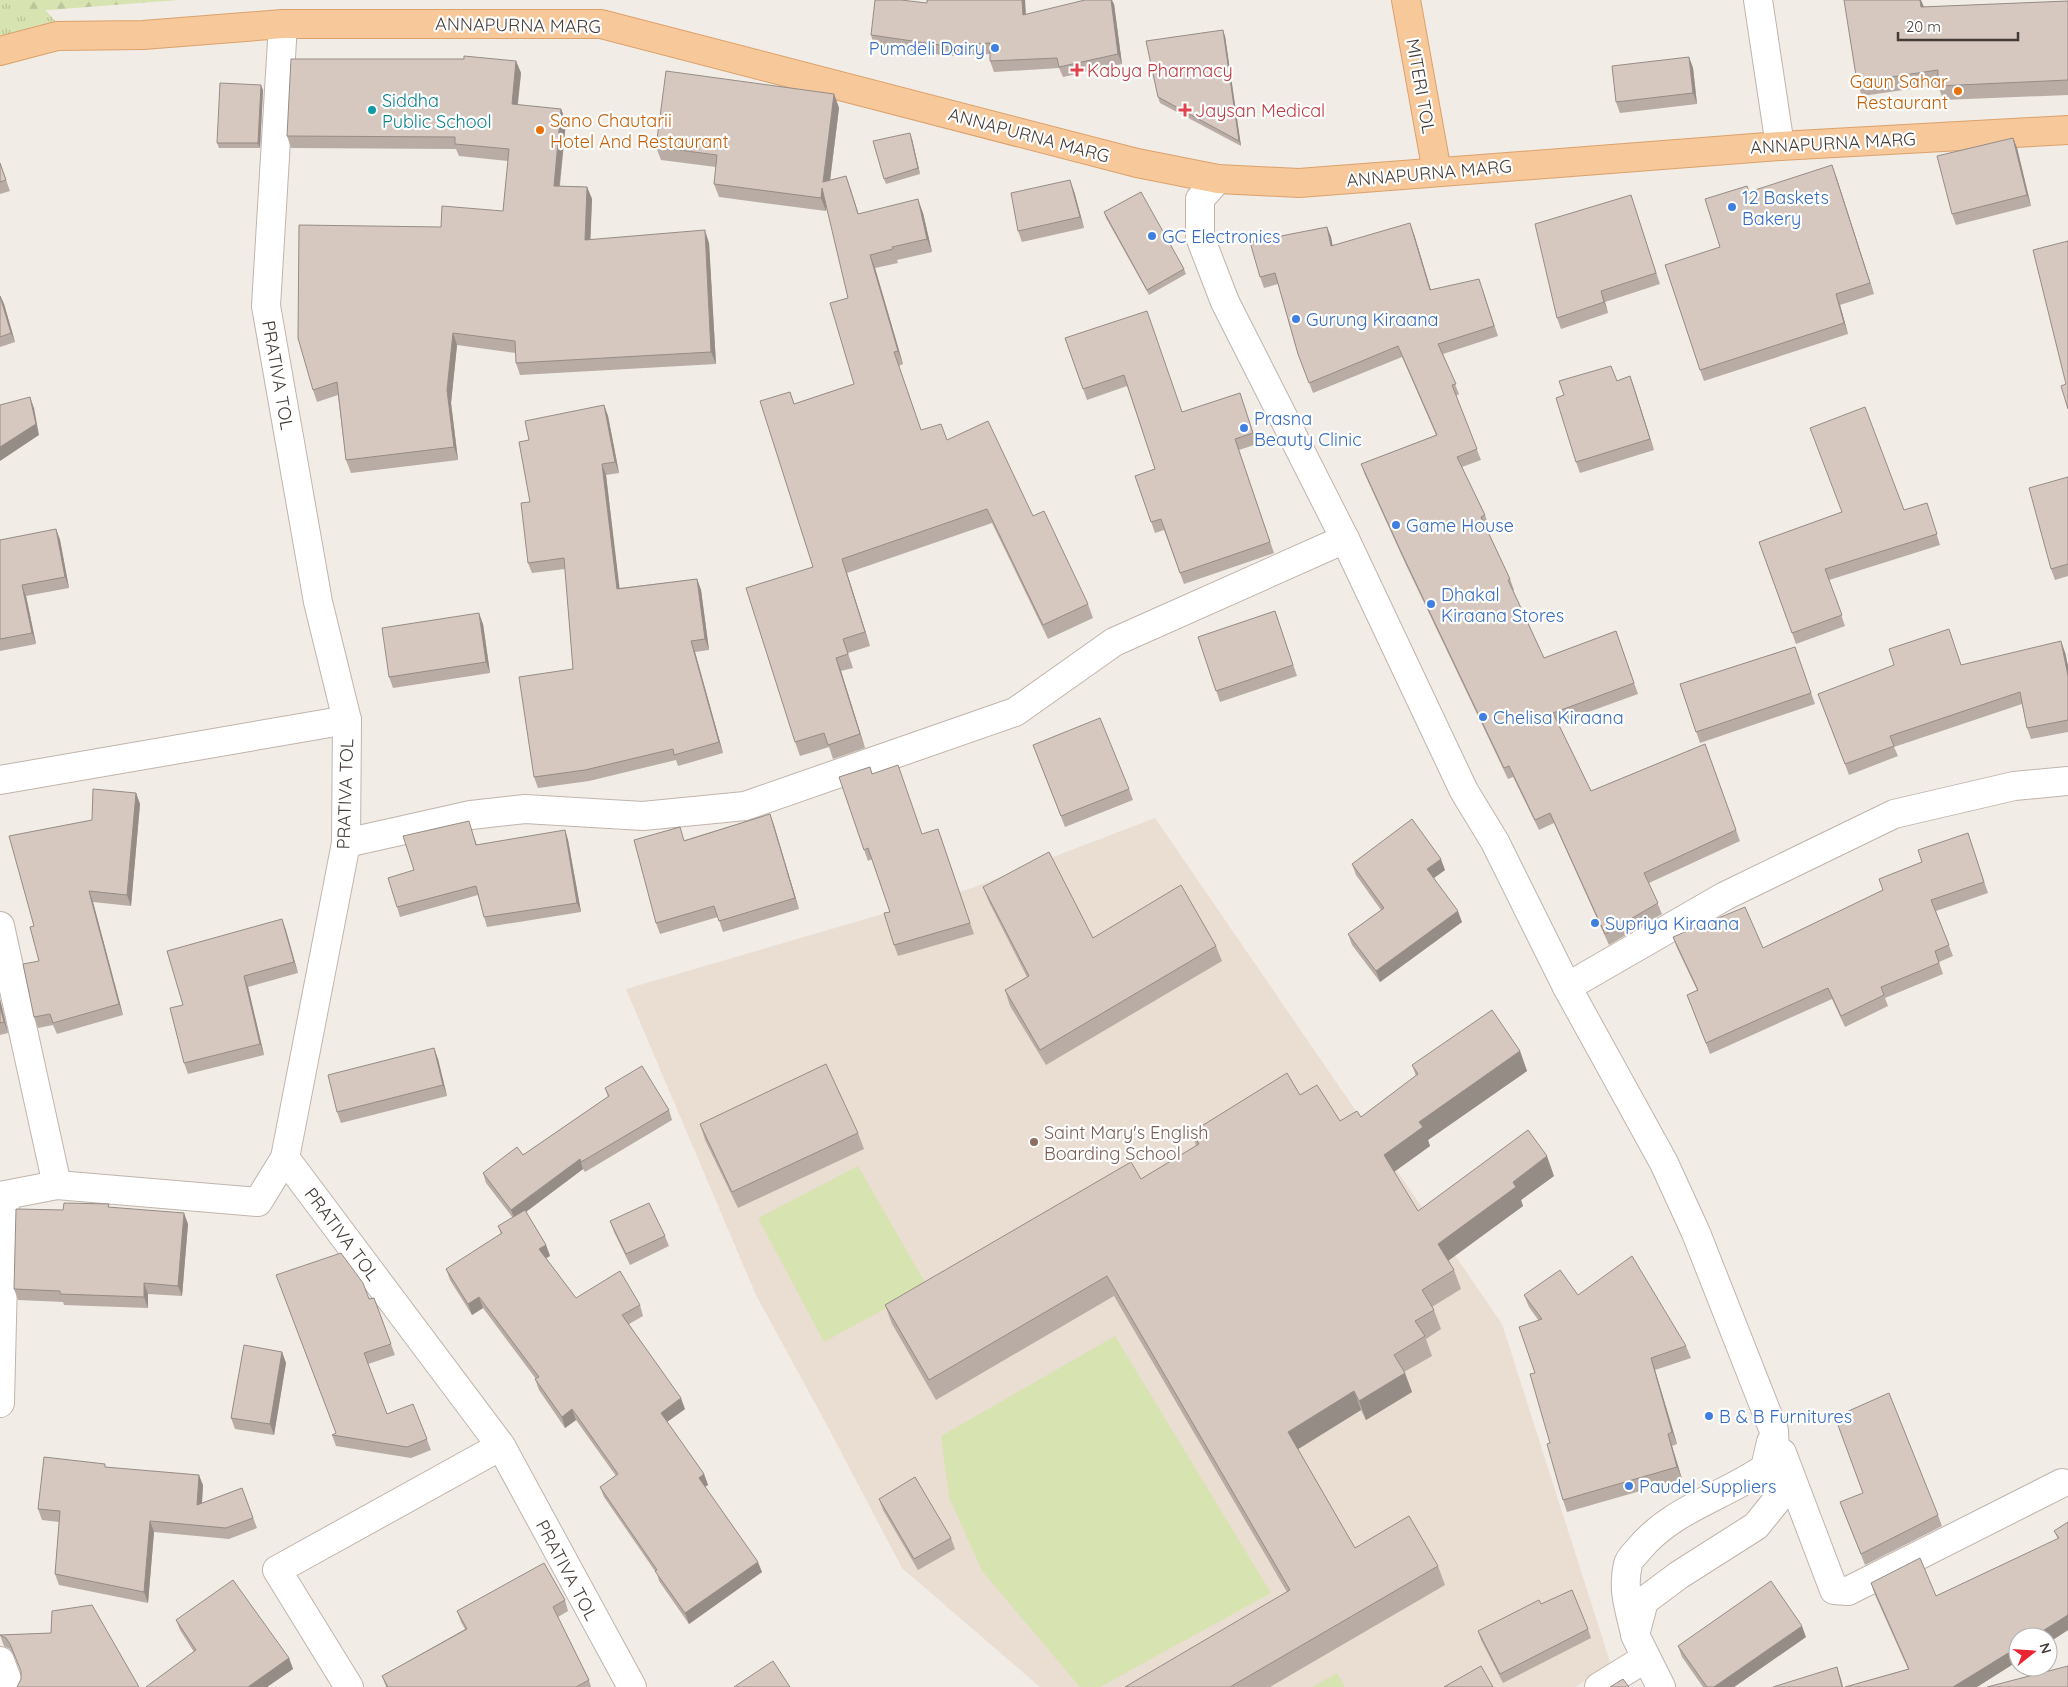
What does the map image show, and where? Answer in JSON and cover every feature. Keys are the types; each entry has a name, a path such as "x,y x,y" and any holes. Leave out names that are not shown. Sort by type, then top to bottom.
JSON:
{"main road":[{"name":"MITERI TOL","path":"1406,0 1437,172"},
{"name":"ANNAPURNA MARG","path":"0,51 57,36 143,35 283,24 601,24 1137,162 1218,179 1299,183 1780,146 2068,130"}],"street":[{"path":"1758,0 1780,146"},
{"name":"PRATIVA TOL","path":"283,24 266,306 318,602 347,720 346,844 285,1158 501,1446 632,1687"},
{"path":"1218,179 1200,199 1200,236 1225,302 1346,539 1464,791 1494,842 1568,987 1668,1172 1696,1233 1834,1590 1848,1592 2062,1483"},
{"path":"346,844 471,815 525,809 643,816 745,806 1015,712 1114,642 1346,539"},
{"name":"PRATIVA TOL","path":"0,780 347,720"},
{"path":"1568,987 1725,896 1894,814 2014,786 2068,781"},
{"path":"0,926 57,1184"},
{"path":"0,1402 2,1196 57,1184 258,1202 285,1158"},
{"path":"1599,1687 1640,1646 1644,1601 1679,1575 1756,1526 1777,1500 1774,1431"},
{"path":"1662,1687 1640,1646 1624,1589 1628,1562 1648,1539 1672,1518 1745,1482 1765,1468 1774,1431"},
{"path":"349,1687 277,1570 501,1446"},
{"path":"0,1661 10,1687"}],"shaded area":[{"name":"Saint Mary's English Boarding School","path":"1155,818 1502,1324 1611,1665 1575,1687 1040,1687 902,1568 756,1295 626,989 972,888"}],"green space":[{"path":"0,0 19,0 33,3 50,15 57,23 0,38"},
{"path":"17,0 179,0 23,12"},
{"path":"858,1166 927,1286 824,1342 758,1218"},
{"path":"1115,1336 1271,1593 1100,1687 1080,1687 982,1571 949,1497 941,1436"},
{"path":"1337,1673 1345,1687 1312,1687"}],"building":[{"path":"875,0 927,3 927,0 1022,0 1023,15 1085,0 1111,0 1118,54 1059,67 1057,58 990,61 990,43 947,46 871,35"},
{"path":"1844,0 1920,0 1921,7 2068,1 2068,80 1938,86 1938,70 1857,82"},
{"path":"1223,30 1239,141 1158,97 1146,41"},
{"path":"464,56 516,61 512,104 561,109 554,186 587,187 585,240 705,230 711,352 516,363 515,341 453,333 447,390 454,447 346,460 337,382 313,390 298,338 299,225 441,227 442,206 503,211 509,149 455,144 455,137 287,136 291,59 464,59"},
{"path":"1689,57 1693,93 1616,102 1612,66"},
{"path":"666,71 834,94 823,182 846,176 858,214 918,199 927,239 892,247 893,249 870,255 898,351 894,352 921,430 941,424 947,440 988,421 1033,516 1044,511 1088,604 1043,625 987,509 842,559 865,632 843,639 848,654 836,658 860,734 828,745 824,733 795,742 746,588 813,567 760,401 790,392 794,404 854,384 830,303 848,298 822,188 821,198 714,184 717,155 656,147"},
{"path":"220,83 261,85 258,143 217,143"},
{"path":"910,133 918,168 884,179 873,141"},
{"path":"2013,138 2027,195 1952,214 1937,156"},
{"path":"0,163 6,180 0,182"},
{"path":"1832,165 1870,283 1836,294 1844,323 1700,370 1665,265 1720,247 1705,199 1747,186 1749,192"},
{"path":"1070,180 1080,217 1018,231 1011,193"},
{"path":"1141,192 1184,269 1147,290 1104,212"},
{"path":"1631,195 1656,273 1601,291 1604,302 1557,318 1535,224"},
{"path":"1410,223 1430,290 1479,279 1494,326 1438,344 1456,384 1452,385 1477,449 1457,457 1485,515 1481,517 1544,658 1616,631 1634,683 1553,713 1591,791 1705,744 1736,830 1644,873 1658,903 1605,934 1550,813 1535,820 1509,766 1504,768 1361,464 1437,435 1398,346 1309,383 1298,354 1275,273 1260,277 1250,242 1327,227 1331,246"},
{"path":"2068,241 2068,409 2061,386 2066,384 2033,250"},
{"path":"0,296 11,333 0,337"},
{"path":"1147,311 1182,412 1240,393 1253,433 1235,439 1270,542 1180,573 1161,519 1151,522 1135,476 1155,469 1124,375 1083,389 1065,338"},
{"path":"1611,366 1617,381 1630,376 1650,439 1576,462 1556,398 1564,395 1559,381"},
{"path":"30,397 36,424 0,447 0,405"},
{"path":"604,405 615,462 602,464 617,589 697,579 705,639 691,641 719,742 674,755 673,749 585,770 534,777 519,677 573,669 564,558 528,563 521,503 530,502 519,442 529,440 525,421"},
{"path":"1865,407 1904,510 1927,503 1937,534 1825,569 1842,615 1792,633 1759,542 1842,512 1810,428"},
{"path":"2068,477 2068,564 2051,569 2029,488"},
{"path":"56,529 65,577 22,585 32,633 0,639 0,540"},
{"path":"1275,611 1293,665 1216,691 1198,637"},
{"path":"479,613 486,662 389,677 382,628"},
{"path":"1949,629 1961,665 2061,641 2068,676 2068,720 2027,728 2020,692 1890,736 1894,746 1845,764 1818,694 1894,665 1889,649"},
{"path":"1795,647 1811,693 1696,732 1680,684"},
{"path":"1100,718 1129,789 1061,816 1033,745"},
{"path":"898,765 922,834 938,829 970,923 894,945 884,913 890,912 868,848 864,850 839,777 870,767 872,774"},
{"path":"93,789 136,793 127,895 89,891 119,1004 53,1023 50,1014 34,1017 23,964 39,961 30,927 34,926 9,836 92,820"},
{"path":"770,814 795,898 719,921 714,906 656,923 634,840 680,827 684,841"},
{"path":"1412,819 1441,859 1427,869 1458,911 1376,971 1348,934 1384,908 1352,864"},
{"path":"469,821 476,845 565,830 577,903 484,917 476,886 397,907 388,878 414,870 403,836"},
{"path":"1968,833 1984,882 1931,900 1949,945 1935,951 1939,963 1881,987 1884,995 1841,1016 1828,988 1706,1043 1687,995 1698,990 1673,937 1745,907 1763,948 1883,890 1879,879 1922,862 1918,850"},
{"path":"1049,852 1093,938 1181,885 1216,946 1040,1050 1005,990 1029,976 983,887"},
{"path":"282,919 294,962 244,976 260,1044 184,1063 170,1008 183,1005 167,951"},
{"path":"0,1006 4,1022 0,1023"},
{"path":"1492,1010 1520,1051 1419,1122 1423,1127 1384,1155 1418,1211 1528,1130 1547,1156 1513,1182 1516,1187 1438,1244 1454,1270 1422,1290 1434,1310 1415,1321 1425,1336 1394,1355 1405,1373 1359,1401 1354,1391 1288,1432 1355,1548 1409,1516 1438,1566 1230,1687 1125,1687 1290,1590 1107,1276 929,1380 885,1305 1131,1162 1141,1179 1199,1144 1192,1132 1287,1073 1300,1095 1317,1085 1340,1121 1357,1111 1361,1117 1418,1074 1412,1065"},
{"path":"434,1048 443,1085 337,1112 328,1075"},
{"path":"826,1064 858,1133 732,1192 700,1124"},
{"path":"642,1066 669,1110 581,1162 580,1159 511,1210 483,1173 517,1147 523,1155 609,1096 605,1088"},
{"path":"64,1203 109,1204 108,1207 184,1213 178,1286 144,1283 144,1297 60,1294 60,1291 14,1289 16,1209 63,1210"},
{"path":"649,1203 665,1236 626,1254 610,1221"},
{"path":"525,1210 546,1245 539,1249 576,1298 620,1271 640,1305 622,1315 681,1398 661,1413 704,1474 699,1478 758,1562 685,1613 600,1487 618,1474 572,1409 562,1417 535,1379 539,1377 479,1297 468,1304 446,1269 502,1233 498,1226"},
{"path":"341,1253 363,1283 369,1299 374,1298 391,1344 364,1353 387,1414 413,1404 427,1439 407,1447 332,1435 336,1433 276,1275"},
{"path":"1632,1256 1686,1346 1651,1358 1672,1432 1668,1434 1677,1467 1563,1500 1547,1444 1550,1443 1530,1374 1535,1373 1519,1327 1542,1319 1524,1295 1560,1270 1578,1295"},
{"path":"244,1345 282,1352 270,1424 231,1418"},
{"path":"1889,1393 1938,1515 1861,1554 1840,1502 1863,1493 1835,1417"},
{"path":"44,1457 105,1464 105,1467 199,1475 197,1505 242,1488 253,1518 226,1528 150,1521 144,1592 55,1574 60,1511 38,1509"},
{"path":"915,1477 951,1538 914,1559 879,1499"},
{"path":"2068,1522 2068,1615 2049,1627 2008,1627 2008,1653 1953,1687 1845,1687 1909,1669 1871,1583 1920,1558 1936,1596 2059,1538 2054,1531"},
{"path":"544,1563 565,1600 553,1607 589,1680 576,1687 388,1687 382,1676 467,1629 457,1611"},
{"path":"233,1580 289,1658 248,1687 146,1687 196,1650 176,1620"},
{"path":"1771,1581 1802,1626 1714,1687 1707,1687 1678,1646"},
{"path":"1572,1590 1588,1629 1500,1674 1478,1631 1539,1600 1541,1604"},
{"path":"92,1605 139,1687 17,1687 21,1679 21,1671 10,1644 6,1638 0,1635 51,1633 52,1611"},
{"path":"773,1661 790,1687 734,1687"},
{"path":"1481,1666 1493,1687 1444,1687"},
{"path":"2068,1666 2068,1687 1987,1687 2026,1677 2058,1677 2058,1669"},
{"path":"1837,1667 1842,1687 1773,1687"},
{"path":"1623,1679 1629,1687 1610,1687"}],"place":[{"name":"Pumdeli Dairy","path":"995,48"},
{"name":"Kabya Pharmacy","path":"1077,70"},
{"name":"Gaun Sahar Restaurant","path":"1958,91"},
{"name":"Siddha Public School","path":"372,110"},
{"name":"Jaysan Medical","path":"1185,110"},
{"name":"Sano Chautarii Hotel And Restaurant","path":"540,130"},
{"name":"12 Baskets Bakery","path":"1732,207"},
{"name":"GC Electronics","path":"1152,236"},
{"name":"Gurung Kiraana","path":"1296,319"},
{"name":"Prasna Beauty Clinic","path":"1244,428"},
{"name":"Game House","path":"1396,525"},
{"name":"Dhakal Kiraana Stores","path":"1431,604"},
{"name":"Chelisa Kiraana","path":"1483,717"},
{"name":"Supriya Kiraana","path":"1595,923"},
{"name":"Saint Mary's English Boarding School","path":"1034,1142"},
{"name":"B & B Furnitures","path":"1709,1416"},
{"name":"Paudel Suppliers","path":"1629,1486"}]}
